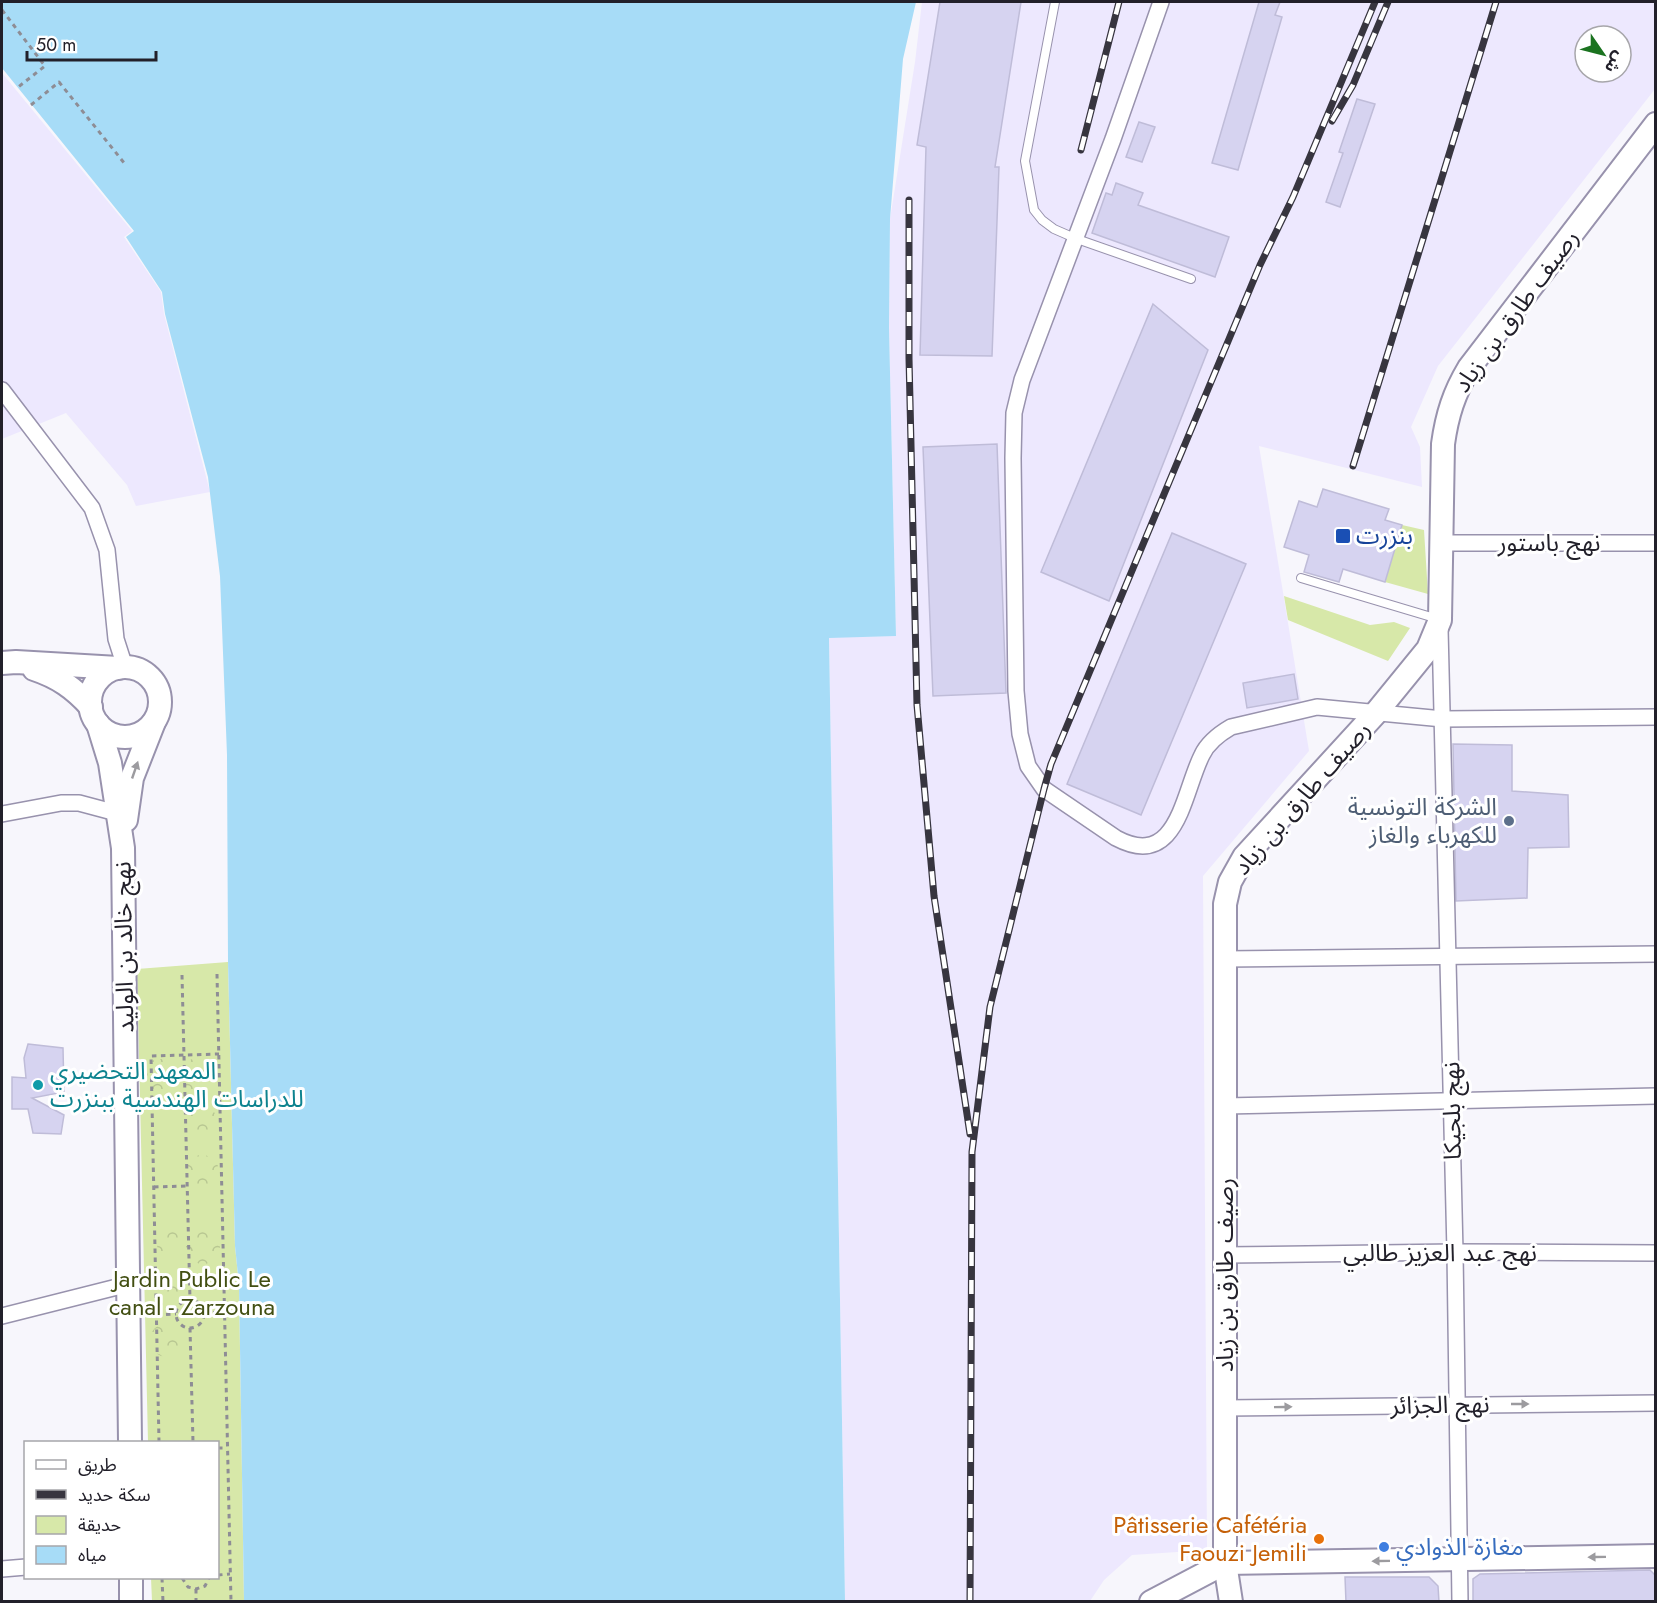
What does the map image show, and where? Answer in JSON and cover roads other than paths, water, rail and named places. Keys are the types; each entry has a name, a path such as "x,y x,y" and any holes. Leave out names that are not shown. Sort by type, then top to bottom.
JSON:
{"street":[{"path":"1161,2 1077,239 1022,380 1014,413 1016,691 1020,734 1028,766 1044,789 1116,838 1128,844 1140,846 1151,845 1171,831 1202,754 1219,734 1231,727 1302,709 1317,707 1443,719 1656,717"},
{"name":"رصيف طارق بن زياد","path":"1231,1602 1225,1563 1225,904 1230,882 1244,857 1375,714 1428,649 1440,620 1443,444 1452,400 1469,368 1652,133"},
{"path":"2,390 92,507 107,550 116,639 122,668"},
{"name":"نهج باستور","path":"1443,543 1656,543"},
{"name":"نهج بلجيكا","path":"1440,620 1452,1102 1460,1602"},
{"path":"9,662 136,669 153,681 158,690 159,711 147,729 138,735 116,736 106,731 77,691 64,682 9,662"},
{"path":"94,715 91,696 94,687 108,672 122,668"},
{"name":"نهج خالد بن الوليد","path":"94,715 111,763 122,814 130,1441"},
{"name":"نهج خالد بن الوليد","path":"122,814 132,778 154,720"},
{"path":"2,814 61,803 79,803 122,814"},
{"path":"1225,959 1656,954"},
{"path":"1225,1106 1656,1096"},
{"name":"نهج عبد العزيز طالبي","path":"1225,1255 1455,1252 1656,1253"},
{"path":"2,1316 129,1284"},
{"name":"نهج الجزائر","path":"1225,1408 1656,1403"},
{"path":"1151,1602 1225,1563 1656,1556"},
{"path":"2,1569 24,1567"},
{"path":"131,1579 131,1602"}],"lane":[{"path":"1055,2 1025,161 1034,210 1054,229 1191,279"},
{"path":"1301,578 1440,620"}],"water":[{"path":"2,2 916,2 903,59 890,219 889,328 896,636 829,638 845,1601 244,1601 239,1285 235,1246 228,962 227,755 220,576 208,477 165,314 162,292 126,237 134,231 2,68"}],"railway":[{"path":"1081,150 1119,2"},
{"path":"970,1602 972,1152 990,1007 1044,789 1051,764 1260,265 1293,197 1375,2"},
{"path":"1332,121 1353,85 1388,2"},
{"path":"1353,466 1496,2"},
{"path":"909,200 909,358 917,705 934,896 970,1134"}],"place":[{"name":"بنزرت","path":"1343,536"},
{"name":"الشركة التونسية للكهرباء والغاز","path":"1509,821"},
{"name":"المعهد التحضيري للدراسات الهندسية ببنزرت","path":"38,1085"},
{"name":"Pâtisserie Cafétéria Faouzi Jemili","path":"1319,1539"},
{"name":"مغازة الذوادي","path":"1384,1547"}],"park label":[{"name":"Jardin Public Le canal - Zarzouna","path":"192,1293"}]}
